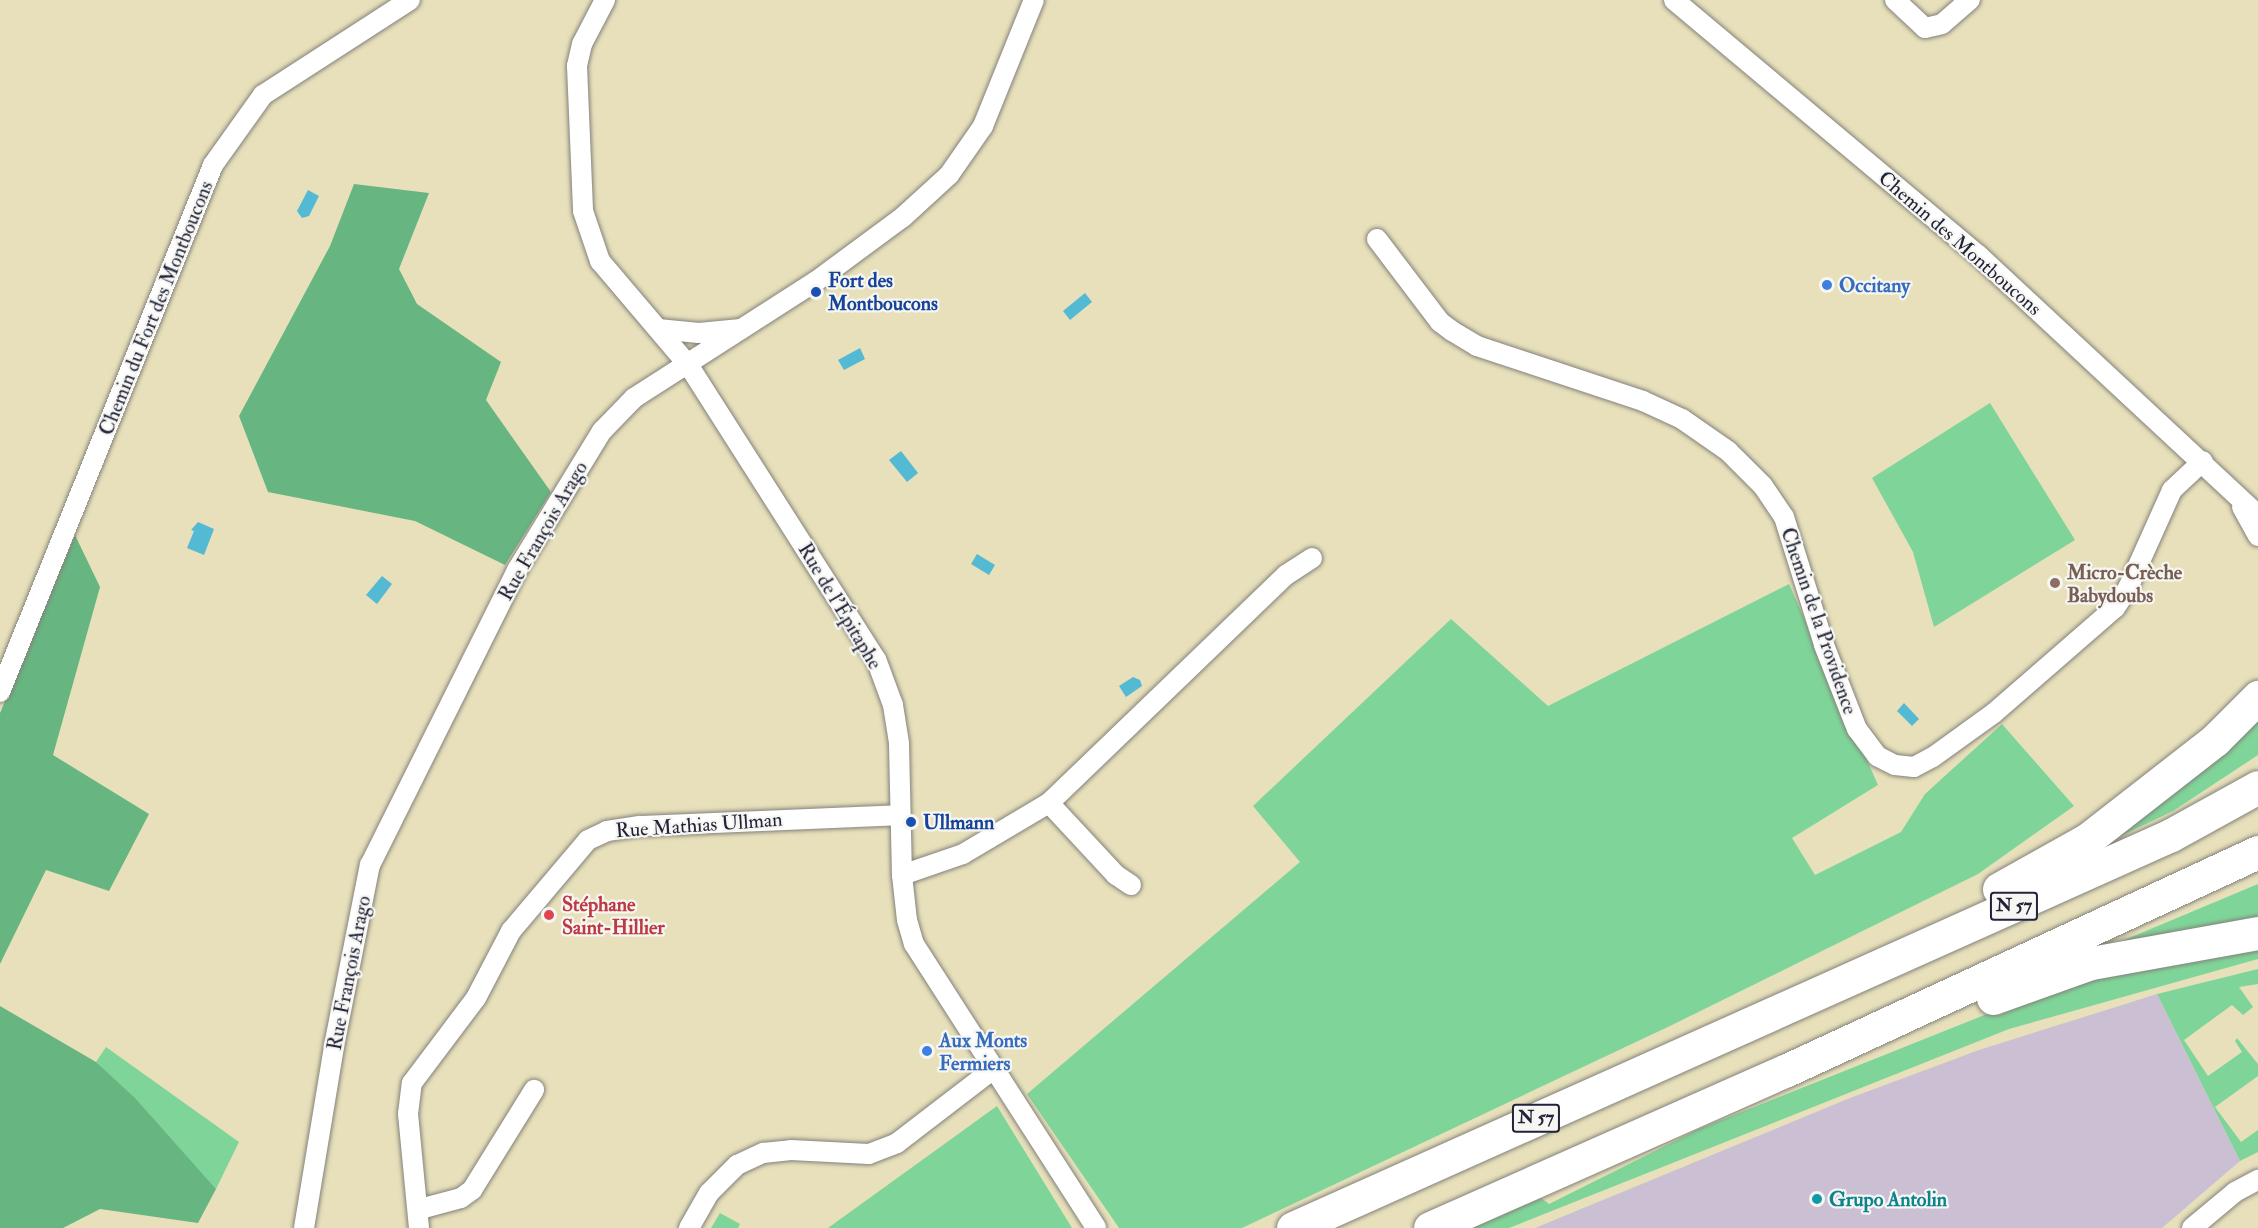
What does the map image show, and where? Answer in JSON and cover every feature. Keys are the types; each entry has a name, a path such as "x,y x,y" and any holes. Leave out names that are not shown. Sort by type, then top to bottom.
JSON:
{"highway":[{"path":"1765,1014 1845,964 2044,867 2080,844 2215,740 2258,697"},
{"name":"N 57","path":"1293,1228 1765,1014 2171,835 2258,787"},
{"path":"1430,1228 1787,1070 2258,852"},
{"path":"1787,1070 2091,963 2258,933"}],"street":[{"name":"Chemin du Fort des Montboucons","path":"0,692 213,165 263,95 410,0"},
{"path":"605,0 582,44 577,66 583,211 600,261 689,366"},
{"name":"Rue François Arago","path":"304,1228 334,1046 370,865 517,570 602,432 634,398 689,366 741,329 815,282 903,217 949,175 983,126 1034,0"},
{"name":"Chemin des Montboucons","path":"1674,0 1978,255 2203,461 2236,497 2258,515"},
{"path":"1895,0 1925,28 1942,24 1970,0"},
{"name":"Chemin de la Providence","path":"1377,239 1440,322 1452,332 1477,346 1643,401 1682,419 1728,451 1763,486 1784,517 1824,645 1857,729 1877,756 1896,765 1914,767 1942,751 2052,665 2115,608 2128,588 2172,490 2203,461"},
{"path":"658,329 699,333 741,329"},
{"name":"Rue de l'Épitaphe","path":"689,366 876,659 892,705 899,744 903,875 907,920 914,944 992,1070 1096,1228"},
{"name":"Chemin des Montboucons","path":"2236,497 2258,536"},
{"path":"903,875 963,854 1049,803 1286,575 1312,558"},
{"path":"1049,803 1116,875 1131,885"},
{"name":"Rue Mathias Ullman","path":"419,1219 408,1114 412,1083 476,998 511,931 588,840 607,831 640,826 900,815"},
{"path":"689,1228 709,1193 736,1165 763,1153 791,1150 869,1154 897,1143 992,1070"},
{"path":"419,1219 472,1190 534,1090"},
{"path":"2192,1228 2235,1192 2258,1180"}],"shaded area":[{"path":"2157,994 2240,1161 2162,1228 1535,1228 1850,1098 1979,1050"}],"green space":[{"path":"354,184 429,193 399,269 417,304 501,362 486,400 551,492 505,565 415,521 268,492 239,416 330,246"},
{"path":"1990,403 2075,540 1934,627 1913,552 1872,478"},
{"path":"75,535 100,587 53,755 149,814 109,891 46,870 0,964 0,713"},
{"path":"1789,584 1878,785 1792,838 1815,875 1901,832 1925,794 2002,724 2074,806 1978,874 1672,1025 1242,1228 1119,1228 1027,1094 1300,862 1253,806 1451,619 1548,706"},
{"path":"2258,712 2258,755 2173,811 2102,845"},
{"path":"2258,884 2258,924 2122,941"},
{"path":"2258,946 2258,959 2009,1029 1509,1228 1473,1228 1541,1198 1549,1204 1699,1129 1997,1010 1999,1015 2082,980"},
{"path":"2258,969 2258,984 2239,987 2253,1007 2243,1015 2232,1005 2184,1040 2208,1076 2242,1052 2235,1041 2237,1038 2258,1064 2258,1076 2215,1107 2241,1142 2258,1130 2258,1152 2240,1161 2157,994"},
{"path":"0,1006 96,1062 135,1098 216,1189 198,1223 100,1209 63,1228 0,1228"},
{"path":"106,1047 239,1142 216,1189 96,1062"},
{"path":"997,1106 1072,1228 828,1228"},
{"path":"720,1213 740,1224 738,1228 711,1228"}],"water":[{"path":"308,190 319,196 309,216 302,218 297,211"},
{"path":"1085,293 1092,302 1070,320 1063,311"},
{"path":"860,348 865,359 844,370 838,360"},
{"path":"901,451 918,473 907,482 889,460"},
{"path":"198,522 214,529 204,555 187,548 194,531 191,530"},
{"path":"977,554 995,565 989,575 971,564"},
{"path":"382,576 392,584 377,604 366,595"},
{"path":"1133,677 1140,680 1142,686 1126,697 1119,686"},
{"path":"1904,703 1919,719 1912,726 1897,711"}],"place":[{"name":"Occitany","path":"1827,285"},
{"name":"Fort des Montboucons","path":"816,292"},
{"name":"Micro-Crèche Babydoubs","path":"2055,583"},
{"name":"Ullmann","path":"911,822"},
{"name":"Stéphane Saint-Hillier","path":"549,915"},
{"name":"Aux Monts Fermiers","path":"927,1051"},
{"name":"Grupo Antolin","path":"1817,1199"}]}
